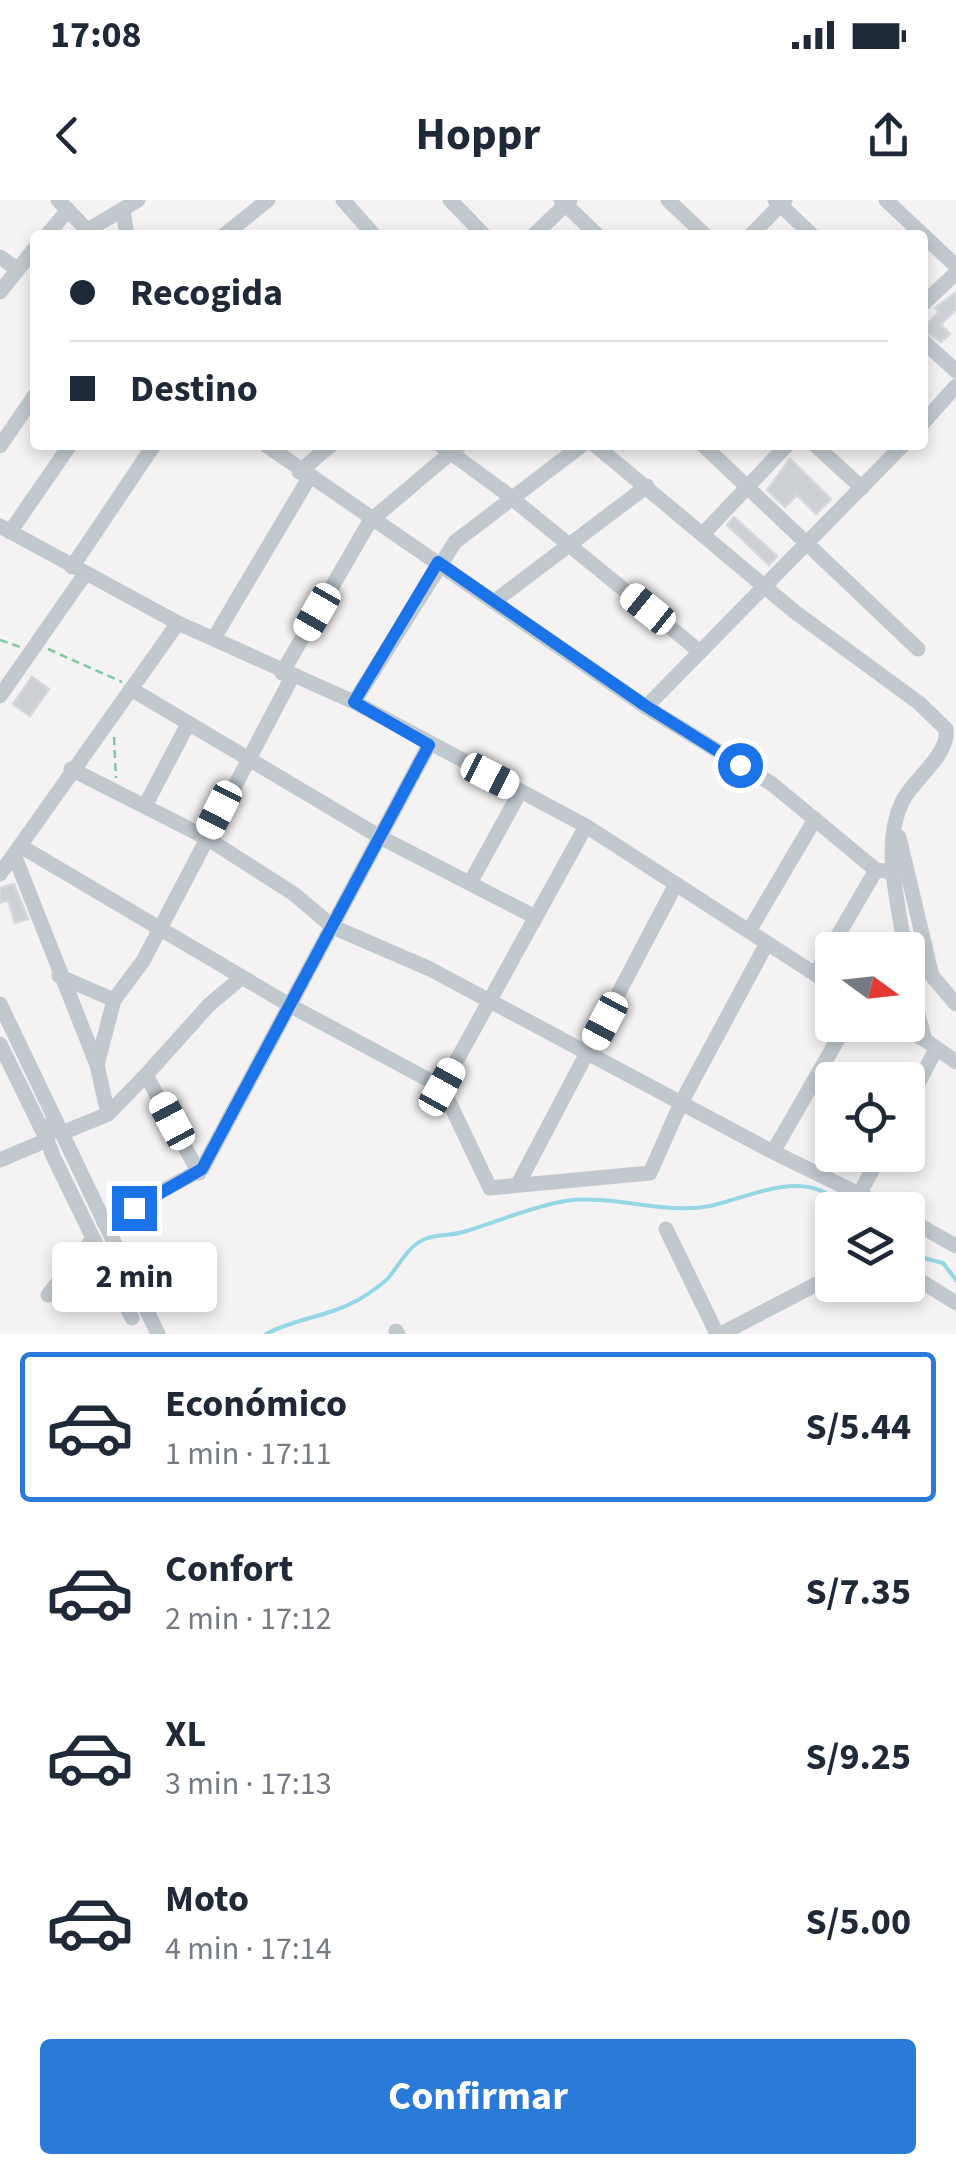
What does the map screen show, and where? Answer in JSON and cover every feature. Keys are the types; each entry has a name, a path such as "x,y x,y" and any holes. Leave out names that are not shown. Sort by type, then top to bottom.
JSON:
{"street":[{"path":"93,230 138,200"},
{"path":"231,230 268,200"},
{"path":"342,200 362,230"},
{"path":"450,200 479,230"},
{"path":"668,200 700,230"},
{"path":"886,200 918,230"},
{"path":"539,230 566,202 592,230"},
{"path":"755,230 780,202 807,230"},
{"path":"49,230 63,205 88,230"},
{"path":"123,211 126,230"},
{"path":"928,240 956,266"},
{"path":"0,292 30,254"},
{"path":"0,257 17,269"},
{"path":"928,299 956,273"},
{"path":"928,345 956,371"},
{"path":"928,417 956,386"},
{"path":"0,446 30,402"},
{"path":"66,450 5,529 178,623 354,702 586,826 815,972"},
{"path":"0,696 36,649 151,450"},
{"path":"272,450 370,521 438,562 646,706 772,784 876,870 894,872"},
{"path":"214,638 304,475 327,450"},
{"path":"97,1065 114,1000 160,928 287,675 370,521 448,450"},
{"path":"452,450 699,651"},
{"path":"354,702 438,562 455,542 575,450"},
{"path":"601,450 763,586 919,702 946,730 945,744 903,800 896,821 894,872 902,932"},
{"path":"708,450 918,649"},
{"path":"704,534 781,450"},
{"path":"820,450 862,488"},
{"path":"646,706 898,450"},
{"path":"495,601 647,486"},
{"path":"0,874 178,623"},
{"path":"132,690 380,837 535,917"},
{"path":"145,806 188,724"},
{"path":"104,1223 199,1173 429,745"},
{"path":"71,769 205,837 294,894 333,928 490,1000 587,1055 858,1192"},
{"path":"470,884 520,792"},
{"path":"748,931 815,820"},
{"path":"896,821 932,976 956,1004"},
{"path":"442,1087 586,826"},
{"path":"18,852 442,1087 487,1187 650,1173 681,1103 767,943"},
{"path":"18,852 59,976 97,1065 108,1114"},
{"path":"840,932 876,870"},
{"path":"518,1184 676,884"},
{"path":"59,976 114,1000"},
{"path":"0,1160 108,1114 209,1004 241,978"},
{"path":"0,1004 12,1064 54,1118 55,1137 93,1239 132,1318"},
{"path":"924,1062 931,1044 925,1027"},
{"path":"925,1041 956,1062"},
{"path":"773,1152 836,1042"},
{"path":"0,1044 104,1223 158,1334"},
{"path":"146,1075 199,1173"},
{"path":"666,1229 719,1334 815,1285"},
{"path":"925,1229 956,1246"},
{"path":"48,1295 93,1239"},
{"path":"925,1284 956,1303"}],"path":[{"path":"0,640 46,648 132,690"},
{"path":"106,722 117,748 116,791"}],"building":[{"path":"956,292 956,309 941,325 950,334 941,342 928,333 928,323 939,312 935,308"},
{"path":"790,459 831,499 816,514 797,495 785,507 767,490"},
{"path":"734,517 777,556 769,565 727,525"},
{"path":"32,677 49,689 30,716 13,704"},
{"path":"14,884 28,919 15,923 8,900 0,903 0,888"}],"waterway":[{"path":"266,1334 358,1300 386,1280 409,1251 425,1239 463,1232 552,1204 601,1200 692,1208 781,1187 799,1186 822,1192"},
{"path":"925,1258 943,1263 956,1280"}],"route":[{"path":"134,1208 196,1176 202,1169 429,745 354,702 438,562 646,706 740,765"}]}
